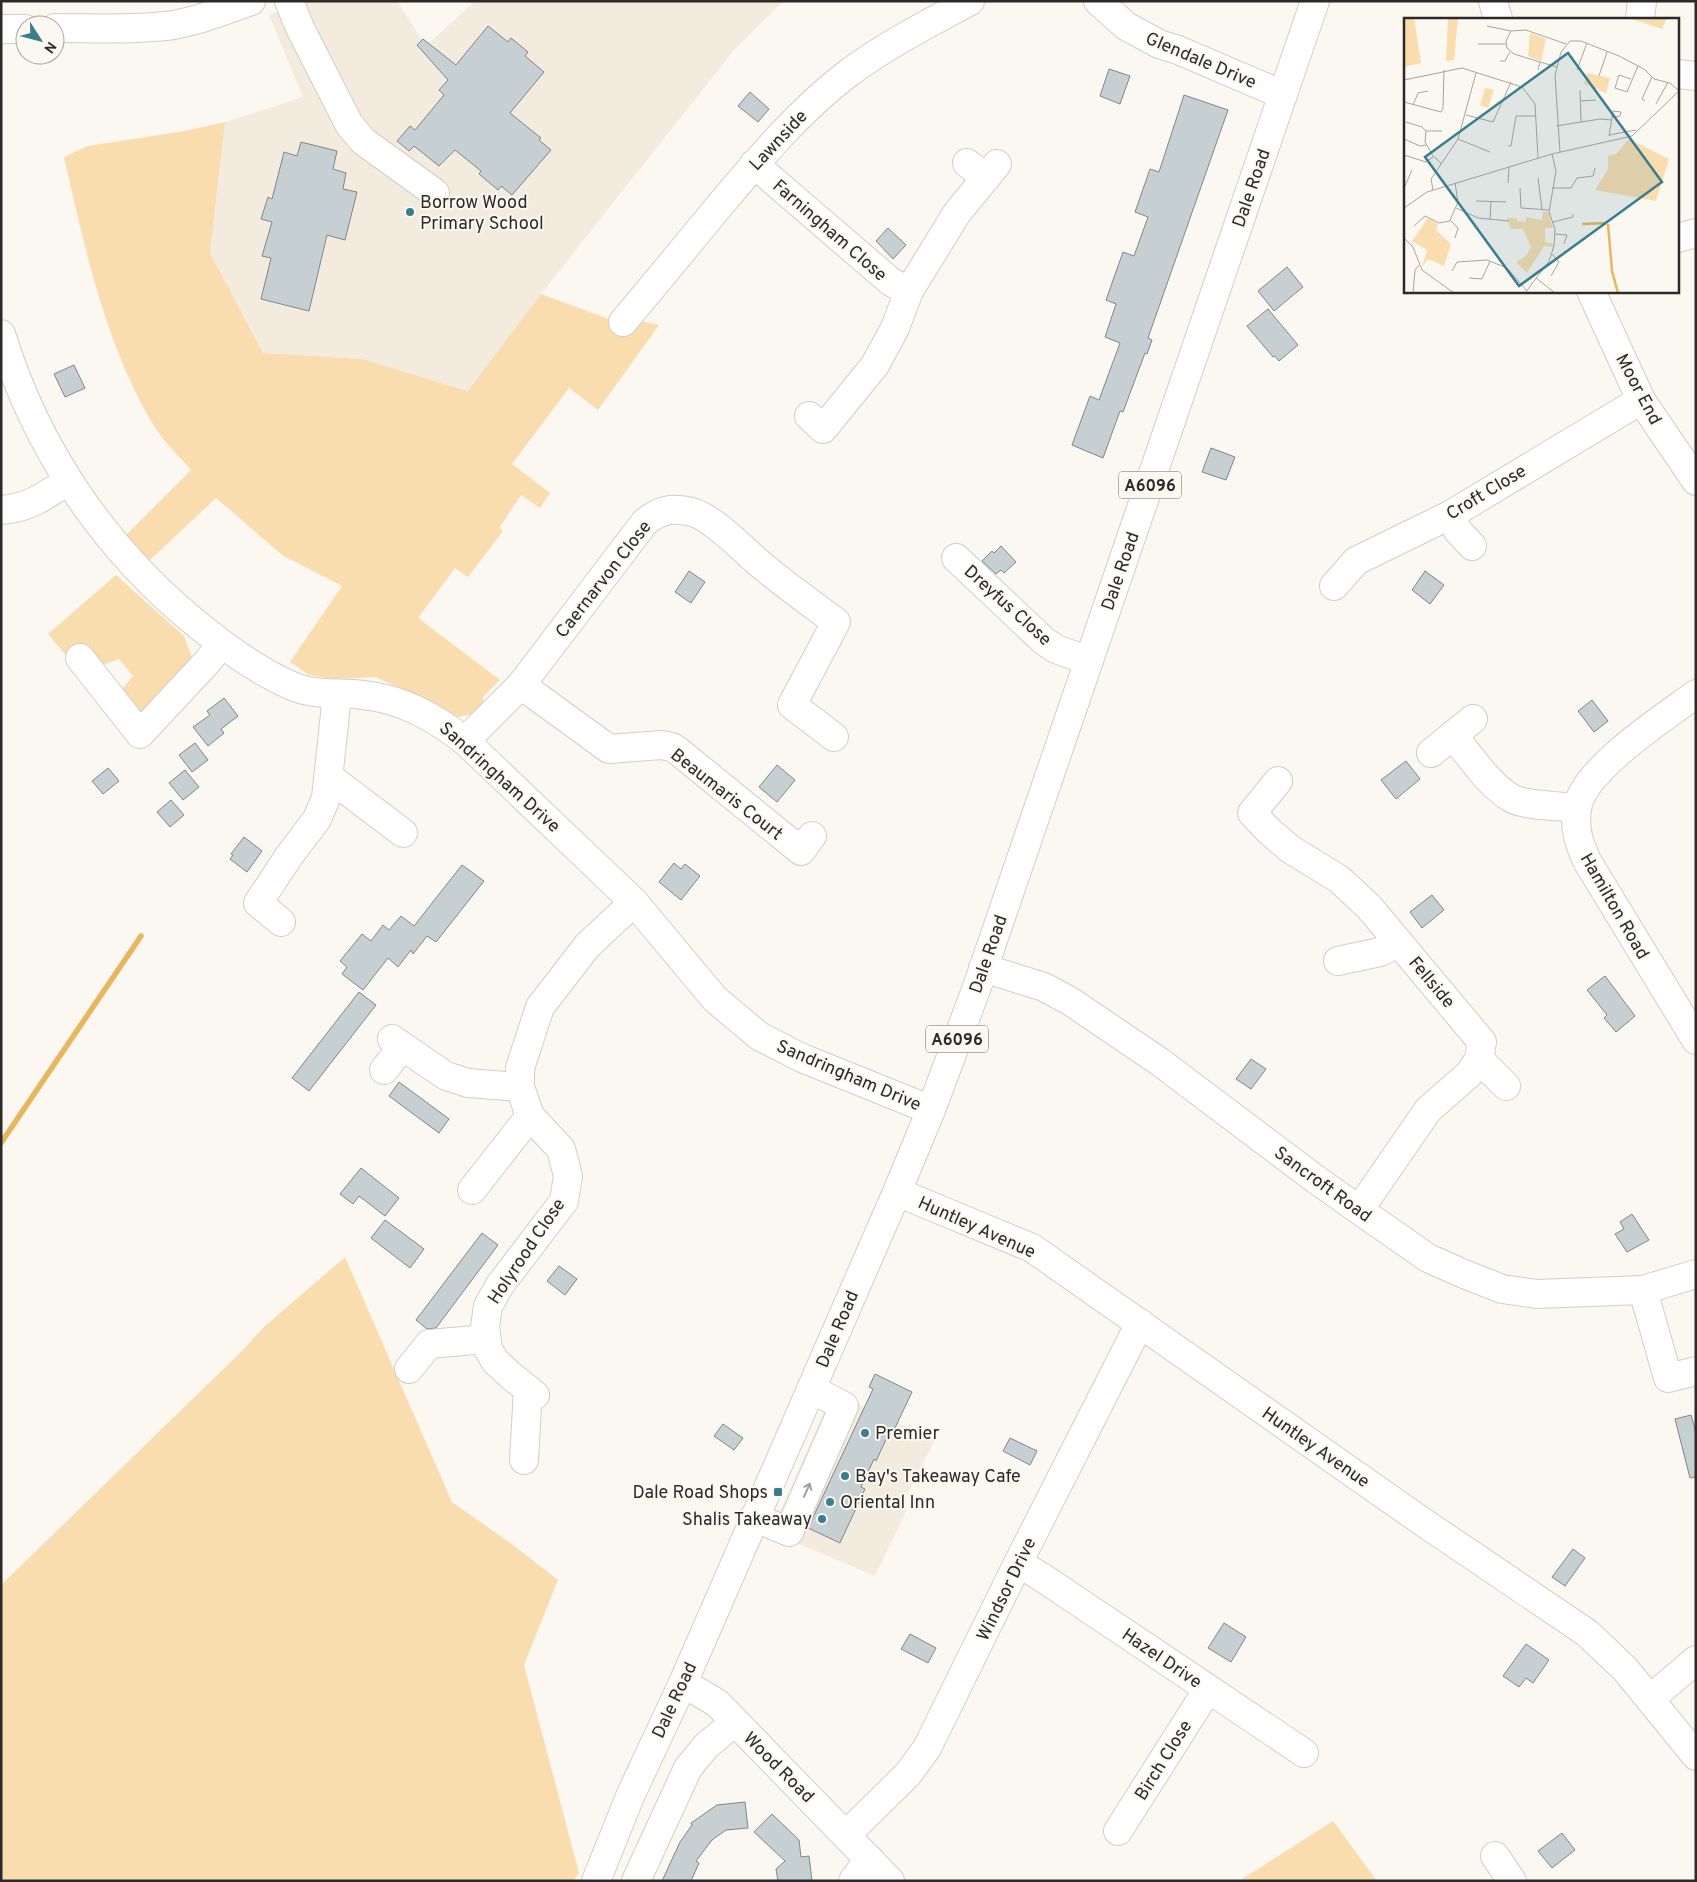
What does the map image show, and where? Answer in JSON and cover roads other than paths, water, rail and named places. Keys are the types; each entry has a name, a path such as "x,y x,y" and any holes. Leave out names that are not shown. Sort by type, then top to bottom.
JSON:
{"street":[{"path":"65,28 168,26 224,11 251,1"},
{"path":"289,1 300,28 349,124 363,141 435,193"},
{"name":"Lawnside","path":"623,322 754,164 780,136 844,76 903,38 970,1"},
{"name":"Glendale Drive","path":"1098,1 1126,26 1159,44 1178,50 1283,95"},
{"name":"Dale Road","path":"596,1881 631,1794 683,1683 931,1110 983,968 1315,1"},
{"path":"1492,1 1498,18"},
{"path":"1640,18 1642,1"},
{"path":"1,29 15,29"},
{"path":"1680,74 1696,76"},
{"name":"Farningham Close","path":"754,164 891,282 909,291"},
{"path":"809,416 823,429 875,365 895,328 909,291 983,168"},
{"path":"1680,237 1696,233"},
{"name":"Moor End","path":"1591,292 1641,400 1696,481"},
{"name":"Sandringham Drive","path":"1,334 32,416 67,481 98,524 125,556 175,607 221,644 266,672 294,686 337,695 360,694 388,698 436,720 465,740 634,902 715,999 759,1036 802,1058 931,1110"},
{"name":"Croft Close","path":"1334,586 1356,561 1450,515 1641,400"},
{"path":"1,510 21,508 34,503 67,481"},
{"name":"Caernarvon Close","path":"465,740 521,685 645,522 657,513 670,510 692,512 706,518 765,568 836,622 792,706 834,737"},
{"path":"1450,515 1458,531 1472,546"},
{"name":"Dreyfus Close","path":"956,558 1044,641 1056,649 1089,661"},
{"path":"80,658 140,734 203,667 221,644"},
{"name":"Beaumaris Court","path":"521,685 609,748 661,745 672,747 806,844"},
{"name":"Hamilton Road","path":"1696,694 1622,749 1587,784 1577,808 1577,839 1586,861 1696,1040"},
{"path":"281,922 258,903 289,856 317,819 326,798 337,695"},
{"path":"1430,753 1463,727 1488,778 1511,798 1521,802 1577,808"},
{"path":"329,777 403,833"},
{"name":"Fellside","path":"1278,781 1252,813 1290,850 1339,879 1369,907 1482,1042 1479,1059"},
{"name":"Holyrood Close","path":"524,1460 531,1392 495,1360 488,1349 485,1327 488,1306 500,1285 564,1202 568,1176 561,1149 530,1116 520,1087 520,1068 540,1007 587,946 634,902"},
{"path":"1338,961 1380,952 1398,943"},
{"name":"Sancroft Road","path":"983,968 1044,988 1070,1001 1160,1062 1314,1178 1428,1258 1464,1274 1502,1289 1537,1294 1643,1290 1696,1274"},
{"path":"384,1070 397,1043 446,1076 468,1083 520,1087"},
{"path":"1359,1210 1428,1110 1469,1074 1479,1059 1506,1086"},
{"path":"472,1190 530,1116"},
{"name":"Huntley Avenue","path":"897,1192 1032,1248 1420,1520 1587,1633 1624,1669 1696,1756"},
{"path":"1643,1290 1668,1378 1696,1371"},
{"name":"Windsor Drive","path":"846,1835 908,1774 927,1748 1018,1563 1140,1323"},
{"path":"409,1369 429,1344 486,1339"},
{"path":"754,1517 789,1532 844,1406 811,1389"},
{"name":"Hazel Drive","path":"1018,1563 1304,1753"},
{"path":"1650,1699 1696,1660"},
{"name":"Wood Road","path":"683,1683 710,1698 890,1881"},
{"name":"Birch Close","path":"1118,1831 1208,1689"},
{"path":"636,1881 688,1768 706,1746 735,1722"},
{"path":"1495,1856 1512,1881"},
{"path":"852,1881 869,1859"}],"waterway":[{"path":"1,1143 141,936"}],"place":[{"name":"Borrow Wood Primary School","path":"410,212"},
{"name":"Premier","path":"865,1433"},
{"name":"Bay's Takeaway Cafe","path":"845,1476"},
{"name":"Dale Road Shops","path":"778,1492"},
{"name":"Oriental Inn","path":"830,1502"},
{"name":"Shalis Takeaway","path":"822,1519"}]}
